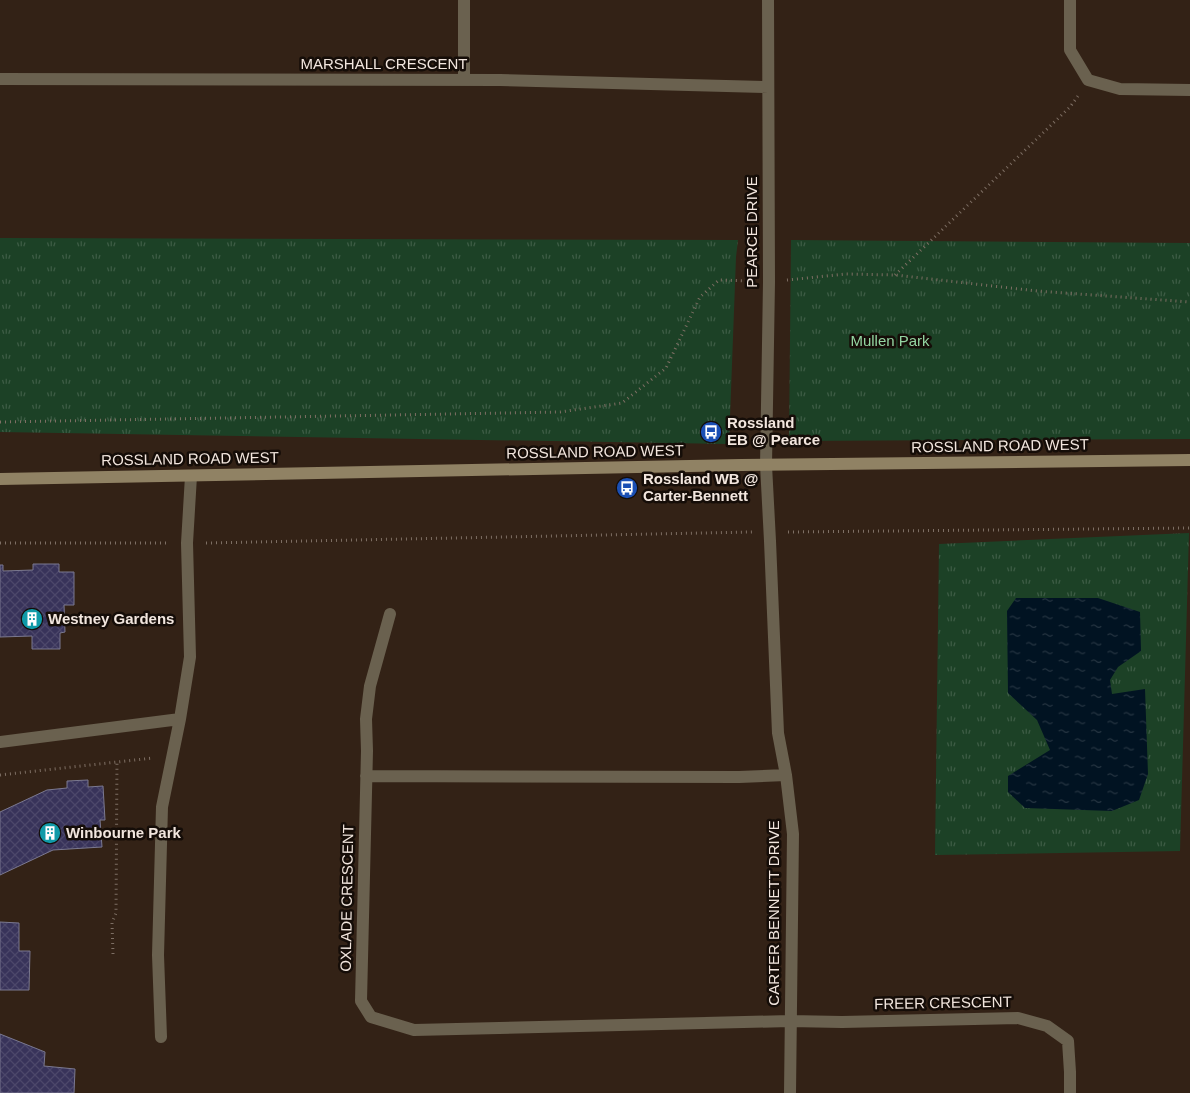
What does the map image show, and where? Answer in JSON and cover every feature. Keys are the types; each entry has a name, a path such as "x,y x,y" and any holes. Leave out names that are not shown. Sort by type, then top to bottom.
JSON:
{"main road":[{"name":"ROSSLAND ROAD WEST","path":"0,479 766,465 1190,460"}],"street":[{"path":"464,0 464,80"},
{"name":"PEARCE DRIVE","path":"766,465 769,282 768,0"},
{"path":"1070,0 1070,50 1088,80 1120,89 1190,90"},
{"name":"MARSHALL CRESCENT","path":"0,79 520,80 768,87"},
{"name":"CARTER BENNETT DRIVE","path":"766,465 778,733 786,776 793,834 790,1093"},
{"path":"161,1037 158,955 162,807 180,719 190,657 188,543 191,476"},
{"name":"OXLADE CRESCENT","path":"390,614 370,686 366,719 361,1001 371,1017 414,1030 790,1021"},
{"path":"0,742 180,719"},
{"path":"366,776 786,776"},
{"name":"FREER CRESCENT","path":"790,1021 842,1022 1018,1018 1047,1026 1068,1041 1070,1093"}],"path":[{"path":"895,275 1070,107 1088,80"},
{"path":"0,422 560,412 622,403 666,368 700,297 718,280 769,282 846,274 895,275 1037,291 1190,302"},
{"path":"806,531 1190,528"},
{"path":"201,543 742,533"},
{"path":"0,543 171,543"},
{"path":"0,775 172,756"},
{"path":"113,954 112,923 116,914 117,761"}],"green space":[{"path":"0,238 738,240 729,444 0,432"},
{"name":"Mullen Park","path":"791,240 1190,243 1190,439 789,441"},
{"path":"1189,533 1180,851 935,855 939,544"}],"water":[{"path":"1016,598 1098,598 1140,612 1141,651 1118,667 1110,680 1112,694 1145,689 1148,774 1139,800 1112,811 1025,808 1008,792 1008,776 1050,750 1037,720 1008,693 1007,611"}],"building":[{"name":"Westney Gardens","path":"33,564 59,564 59,572 74,572 74,605 64,605 65,632 60,633 60,649 32,649 32,636 0,637 0,565 3,565 3,571 33,570"},
{"name":"Winbourne Park","path":"88,780 88,787 103,786 105,820 100,820 102,847 53,850 0,875 0,812 47,790 67,788 67,781"},
{"path":"0,922 19,923 19,951 30,951 29,990 0,990"},
{"path":"0,1034 45,1052 44,1066 75,1069 74,1093 0,1093"}],"place":[{"name":"Rossland EB @ Pearce","path":"711,432"},
{"name":"Rossland WB @ Carter-Bennett","path":"627,488"},
{"name":"Westney Gardens","path":"32,619"},
{"name":"Winbourne Park","path":"50,833"}]}
